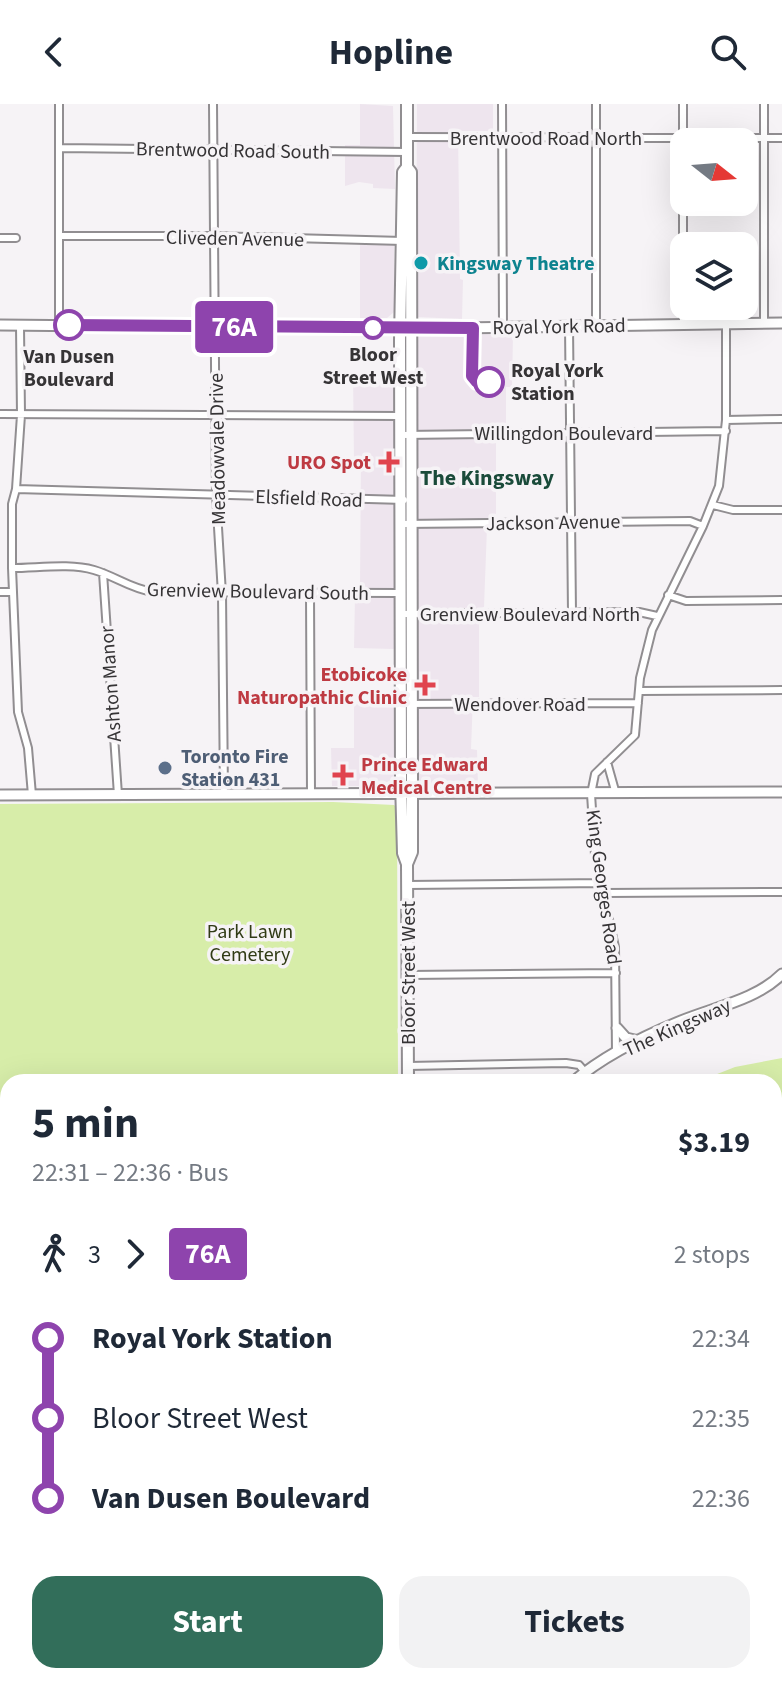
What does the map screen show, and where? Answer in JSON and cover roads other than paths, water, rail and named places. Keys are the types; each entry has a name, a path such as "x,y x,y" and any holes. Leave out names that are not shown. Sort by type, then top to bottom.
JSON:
{"main road":[{"name":"Bloor Street West","path":"407,104 407,167 403,172 406,242 407,795 412,852 407,864 408,1074"}],"street":[{"path":"59,104 59,325"},
{"name":"Meadowvale Drive","path":"213,104 216,494 222,594 224,794"},
{"path":"502,104 503,327"},
{"path":"596,104 596,326"},
{"path":"683,104 683,128"},
{"path":"764,104 764,323"},
{"name":"Brentwood Road North","path":"407,137 670,138"},
{"name":"Brentwood Road North","path":"758,138 782,138"},
{"name":"Brentwood Road South","path":"60,148 407,152"},
{"path":"683,216 683,324"},
{"name":"Cliveden Avenue","path":"59,236 212,236 406,242"},
{"path":"0,238 16,238"},
{"name":"Royal York Road","path":"0,325 405,329 782,323"},
{"name":"King Georges Road","path":"616,1053 615,947 595,855 591,794 594,778 635,735 646,651 657,616 713,505 721,478 726,431 726,324"},
{"path":"20,326 21,415 16,489 8,504 18,712 28,748 32,795"},
{"path":"569,326 572,613"},
{"path":"0,414 405,416"},
{"path":"726,420 782,419"},
{"name":"Willingdon Boulevard","path":"406,435 726,431"},
{"name":"Elsfield Road","path":"16,489 406,500"},
{"path":"713,505 733,510 782,510"},
{"name":"Jackson Avenue","path":"407,524 690,521 703,526"},
{"name":"Grenview Boulevard South","path":"12,568 86,568 145,591 222,594 407,593"},
{"name":"Ashton Manor","path":"103,573 118,795"},
{"path":"0,592 13,592"},
{"path":"310,594 311,794"},
{"name":"Grenview Boulevard North","path":"668,595 686,601 782,600"},
{"name":"Grenview Boulevard North","path":"407,614 639,612 657,616"},
{"path":"639,691 782,690"},
{"name":"Wendover Road","path":"407,704 638,703"},
{"path":"607,762 616,794"},
{"path":"0,795 782,792"},
{"path":"407,885 603,883"},
{"path":"605,893 782,892"},
{"path":"408,975 616,973"},
{"name":"The Kingsway","path":"583,1074 639,1041 758,992 781,978"},
{"path":"617,1028 626,1038 639,1041"},
{"path":"408,1066 566,1063 581,1066 585,1072"}],"place":[{"name":"Kingsway Theatre","path":"421,263"},
{"name":"Van Dusen Boulevard","path":"69,325"},
{"name":"Bloor Street West","path":"373,328"},
{"name":"Royal York Station","path":"489,382"},
{"name":"URO Spot","path":"389,462"},
{"name":"Etobicoke Naturopathic Clinic","path":"425,685"},
{"name":"Toronto Fire Station 431","path":"165,768"},
{"name":"Prince Edward Medical Centre","path":"343,775"}],"district":[{"name":"The Kingsway","path":"487,477"}],"park label":[{"name":"Park Lawn Cemetery","path":"250,942"}]}
